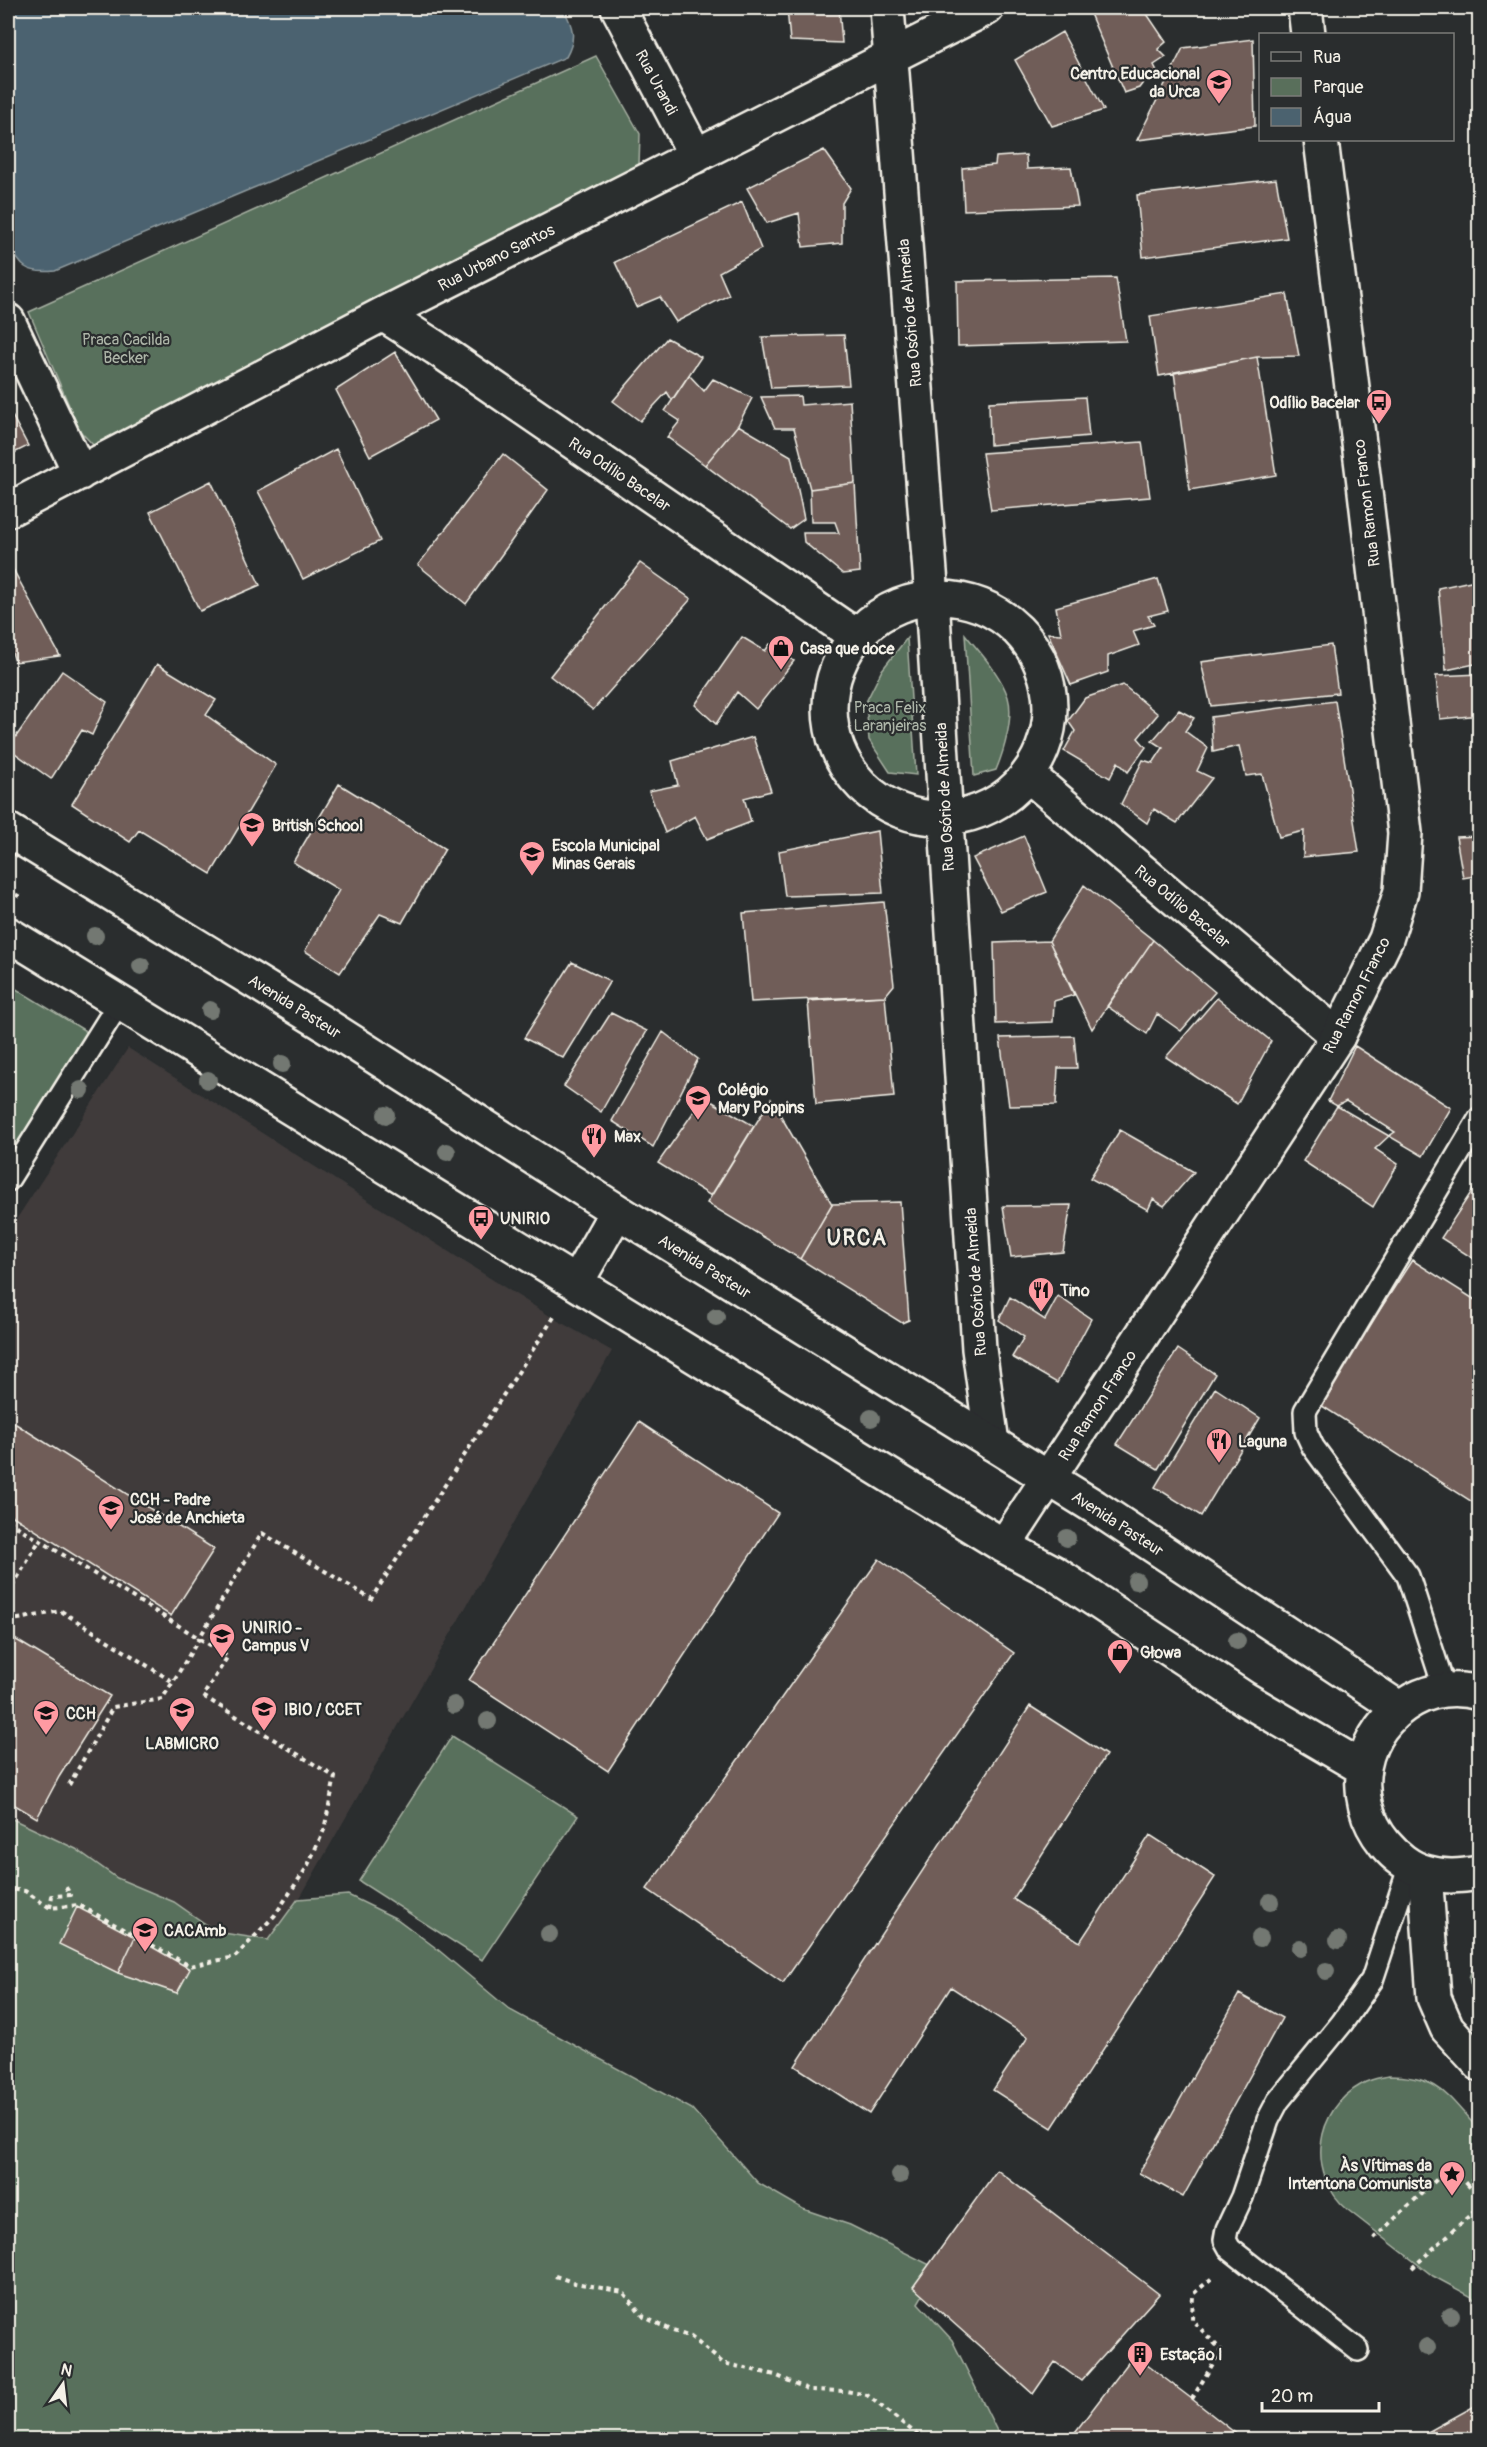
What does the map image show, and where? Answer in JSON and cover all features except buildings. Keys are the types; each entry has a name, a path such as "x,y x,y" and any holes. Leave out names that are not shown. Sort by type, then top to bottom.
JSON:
{"street":[{"name":"Rua Urandi","path":"618,8 696,156"},
{"name":"Rua Osório de Almeida","path":"887,8 932,598 978,1337 992,1443"},
{"name":"Rua Urbano Santos","path":"8,510 383,314 987,8"},
{"path":"1305,8 1308,33"},
{"name":"Rua Ramon Franco","path":"1004,1546 1338,1036 1386,939 1401,891 1405,833 1321,141"},
{"name":"Rua Odílio Bacelar","path":"383,314 856,636"},
{"path":"8,321 80,473"},
{"path":"932,598 964,600 994,611 1019,630 1038,656 1049,686 1051,717 1044,748 1028,776 1012,793 992,806 969,815 945,819 909,814 875,798 849,772 834,740 829,703 837,667 856,636 890,609 932,598"},
{"name":"Rua Odílio Bacelar","path":"1028,776 1338,1036"},
{"name":"Avenida Pasteur","path":"8,830 321,1022 617,1211 1095,1507 1399,1708"},
{"path":"8,934 1004,1546 1053,1572 1245,1699 1363,1768"},
{"path":"576,1283 617,1211"},
{"path":"1479,1693 1445,1690 1421,1696 1399,1708 1378,1732 1370,1746 1363,1768 1362,1791 1367,1814 1377,1834 1392,1852 1418,1869 1456,1877 1479,1873"},
{"path":"1418,1869 1434,1998 1447,2028 1479,2064"}],"lane":[{"path":"8,1180 119,1003"},
{"path":"1445,1690 1408,1576 1312,1447 1306,1431 1305,1411 1479,1118"},
{"path":"1358,2350 1230,2249 1225,2240 1227,2229 1242,2197 1268,2120 1278,2101 1342,2023 1372,1980 1418,1869"}],"path":[{"path":"69,1785 113,1707 162,1699 262,1533 371,1599 576,1283"},
{"path":"8,1521 228,1656 203,1696 334,1777 324,1830 307,1867 275,1916 235,1957 190,1966 79,1905 50,1908 25,1891 8,1889"},
{"path":"8,1594 39,1541"},
{"path":"8,1622 61,1611 173,1682"},
{"path":"50,1908 52,1896 71,1895 64,1886"},
{"path":"1374,2238 1451,2166 1479,2198"},
{"path":"1467,2184 1479,2173"},
{"path":"1412,2268 1479,2206"},
{"path":"555,2276 575,2283 623,2292 644,2317 672,2331 691,2337 723,2363 775,2375 810,2390 846,2391 867,2395 924,2439"},
{"path":"1192,2399 1221,2350 1192,2320 1192,2294 1212,2278"}],"shaded area":[{"name":"UNIRIO - Campus V","path":"128,1048 553,1318 612,1351 204,2066 8,1968 8,1232"}],"green space":[{"name":"Praca Cacilda Becker","path":"596,56 640,134 639,165 95,447 80,431 29,312"},
{"name":"Praca Felix Laranjeiras","path":"965,634 1000,680 1010,705 1007,734 996,770 974,776"},
{"name":"Praca Felix Laranjeiras","path":"907,638 916,775 890,772 869,740 866,702 882,670"},
{"path":"8,984 97,1038 8,1180"},
{"path":"452,1736 578,1816 482,1960 359,1881"},
{"path":"8,1817 76,1849 117,1878 174,1902 217,1932 268,1940 298,1899 348,1895 397,1919 436,1948 510,2010 692,2109 758,2183 803,2209 850,2225 938,2269 918,2303 952,2340 1001,2439 8,2439 8,1922 12,1910 8,1905"},
{"path":"1479,1949 1479,2017 1469,1978"},
{"path":"1388,2076 1406,2077 1432,2084 1450,2098 1479,2130 1479,2306 1472,2297 1433,2276 1348,2210 1335,2196 1326,2179 1321,2162 1321,2144 1325,2126 1334,2110 1346,2095 1362,2084"}],"water":[{"path":"8,8 563,8 571,26 573,38 566,57 55,271 45,272 31,270 20,263 8,242"}],"place":[{"name":"Centro Educacional da Urca","path":"1219,105"},
{"name":"Odílio Bacelar","path":"1379,425"},
{"name":"Casa que doce","path":"781,671"},
{"name":"British School","path":"252,848"},
{"name":"Escola Municipal Minas Gerais","path":"532,877"},
{"name":"Colégio Mary Poppins","path":"698,1121"},
{"name":"Max","path":"594,1159"},
{"name":"UNIRIO","path":"481,1241"},
{"name":"Tino","path":"1041,1313"},
{"name":"Laguna","path":"1219,1464"},
{"name":"CCH - Padre José de Anchieta","path":"111,1531"},
{"name":"UNIRIO - Campus V","path":"222,1659"},
{"name":"Głowa","path":"1120,1675"},
{"name":"IBIO / CCET","path":"264,1732"},
{"name":"LABMICRO","path":"182,1733"},
{"name":"CCH","path":"46,1736"},
{"name":"CACAmb","path":"145,1953"},
{"name":"Às Vítimas da Intentona Comunista","path":"1452,2197"},
{"name":"Estação I","path":"1140,2377"}],"district":[{"name":"URCA","path":"857,1237"}]}
